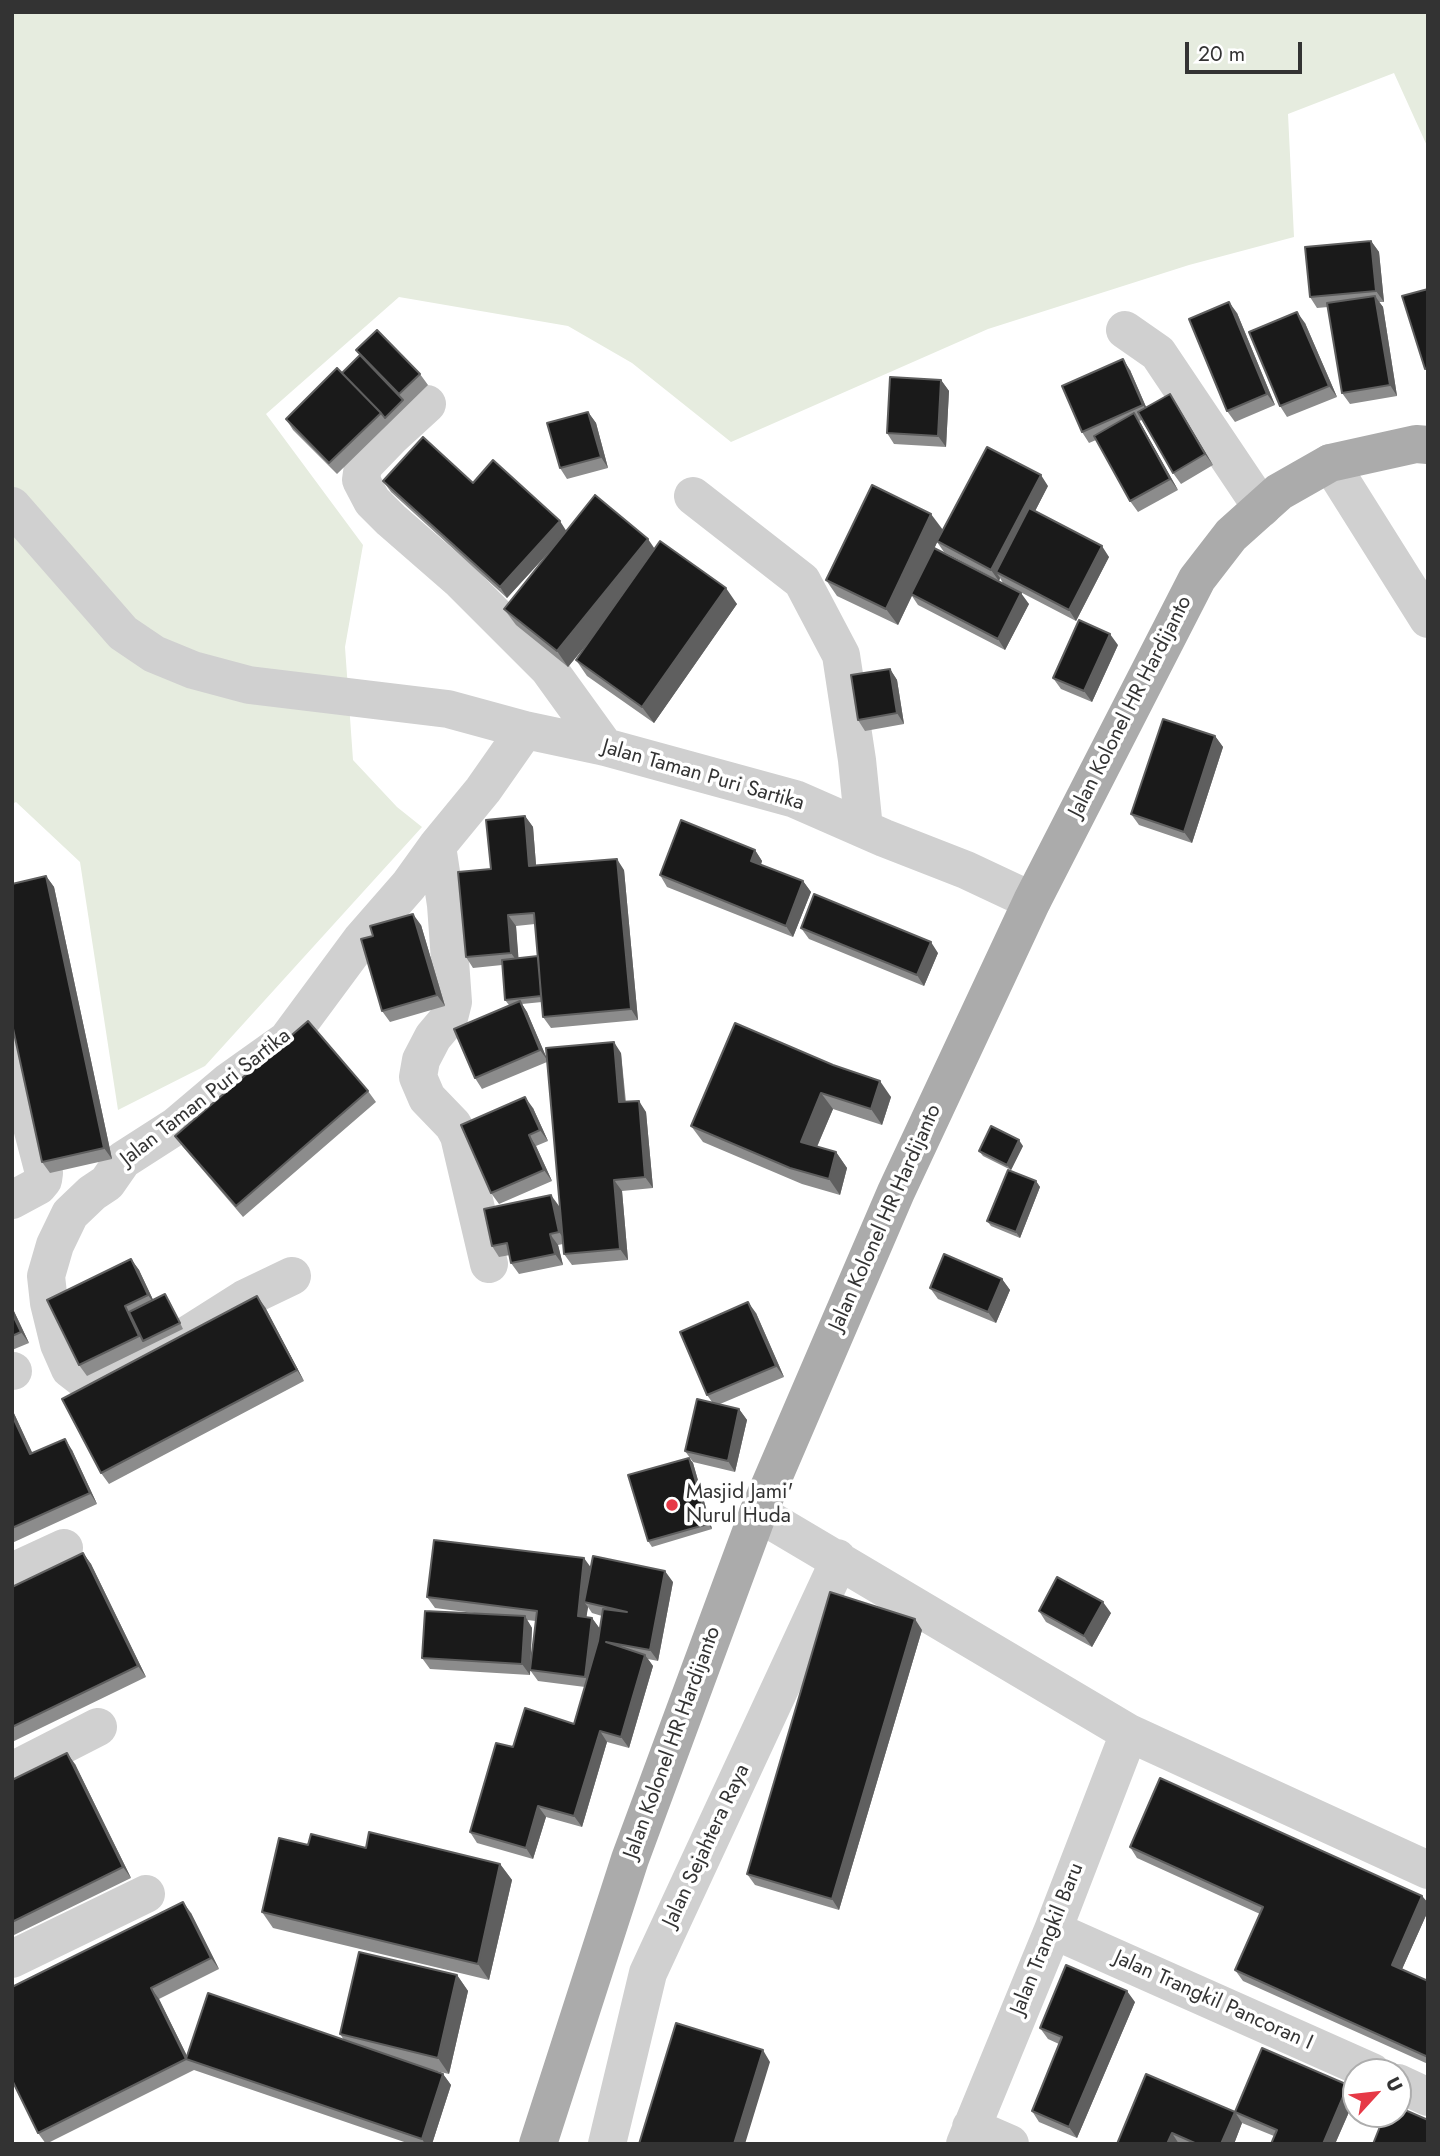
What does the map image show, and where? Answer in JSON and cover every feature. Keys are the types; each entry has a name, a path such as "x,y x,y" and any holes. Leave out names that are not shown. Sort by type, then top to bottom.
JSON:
{"main road":[{"name":"Jalan Kolonel HR Hardijanto","path":"538,2144 630,1859 758,1513 896,1192 1032,901 1197,579 1231,535 1279,492 1330,463 1416,444 1428,445"}],"street":[{"path":"1125,331 1158,353 1262,508"},
{"path":"427,404 363,466 361,480 372,501 461,581 548,668 605,747"},
{"path":"1330,463 1428,618"},
{"path":"693,496 802,582 841,655 857,760 864,829"},
{"name":"Jalan Taman Puri Sartika","path":"12,506 123,634 154,654 193,670 249,685 449,709 525,730 605,747 795,799 966,870 1032,901"},
{"name":"Jalan Taman Puri Sartika","path":"292,1276 244,1299 154,1356 110,1375 83,1379 70,1368 59,1344 46,1276 55,1245 70,1214 107,1183 123,1160 176,1126 228,1083 287,1040 361,940 409,885 483,790 525,730"},
{"path":"437,846 446,905 453,1002 449,1018 433,1037 421,1060 418,1077 426,1098 453,1125 459,1136 489,1264"},
{"path":"12,1058 44,1173 38,1186 12,1200"},
{"path":"758,1513 1129,1733 1428,1870"},
{"path":"12,1572 64,1548"},
{"name":"Jalan Sejahtera Raya","path":"607,2144 648,1973 832,1577 837,1558"},
{"path":"12,1771 98,1727"},
{"name":"Jalan Trangkil Baru","path":"968,2135 1053,1930 1129,1733"},
{"path":"12,1959 146,1894"},
{"name":"Jalan Trangkil Pancoran I","path":"1053,1930 1342,2059"},
{"path":"968,2135 1010,2144"}],"shaded area":[{"path":"12,12 1428,12 1428,148 1394,73 1288,114 1294,237 1189,265 988,329 731,442 632,363 568,326 399,297 266,414 363,545 345,647 353,760 397,807 422,827 205,1066 118,1110 80,862 16,802 12,804"}],"building":[{"path":"1371,241 1376,291 1310,297 1305,247"},
{"path":"1428,289 1428,368 1425,369 1402,296"},
{"path":"1375,296 1390,385 1342,393 1327,303"},
{"path":"1229,302 1267,394 1227,411 1189,319"},
{"path":"1297,312 1329,386 1280,406 1249,332"},
{"path":"377,330 420,374 399,394 356,350"},
{"path":"360,355 403,400 385,418 342,373"},
{"path":"1123,359 1143,405 1082,432 1062,386"},
{"path":"337,368 381,413 329,463 286,419"},
{"path":"890,377 941,380 938,436 887,433"},
{"path":"1170,394 1205,454 1173,473 1138,412"},
{"path":"588,412 601,457 560,468 547,423"},
{"path":"1134,413 1170,479 1130,501 1094,436"},
{"path":"423,437 473,483 493,460 560,521 500,587 383,481"},
{"path":"987,447 1041,475 991,570 937,541"},
{"path":"872,485 931,514 886,609 826,580"},
{"path":"595,495 648,539 557,651 504,609"},
{"path":"1029,508 1102,546 1069,610 996,572"},
{"path":"660,541 726,588 642,707 576,660"},
{"path":"934,548 1021,593 998,639 911,594"},
{"path":"1079,620 1110,634 1084,691 1053,678"},
{"path":"890,669 897,713 858,720 851,675"},
{"path":"1163,719 1215,736 1184,832 1131,814"},
{"path":"525,816 529,866 617,859 631,1009 543,1017 534,913 508,915 511,953 466,957 458,872 491,869 486,820"},
{"path":"681,820 755,850 751,861 803,881 786,926 660,875"},
{"path":"46,876 104,1148 42,1162 12,1024 12,884"},
{"path":"814,894 931,942 917,975 801,928"},
{"path":"413,914 437,995 382,1011 361,939 373,936 370,926"},
{"path":"538,956 541,996 505,1000 502,960"},
{"path":"520,1001 540,1050 475,1078 454,1029"},
{"path":"308,1021 368,1091 236,1206 175,1136"},
{"path":"735,1023 833,1065 880,1081 871,1109 821,1093 801,1142 836,1152 829,1179 790,1168 691,1126"},
{"path":"614,1042 619,1102 639,1101 645,1177 614,1180 620,1249 564,1254 546,1048"},
{"path":"525,1097 540,1130 529,1135 544,1170 491,1193 461,1125"},
{"path":"991,1126 1019,1140 1007,1165 979,1151"},
{"path":"1008,1170 1036,1181 1016,1232 987,1221"},
{"path":"551,1195 559,1232 550,1234 555,1254 511,1263 507,1243 492,1246 484,1209"},
{"path":"944,1254 1002,1279 988,1312 930,1288"},
{"path":"131,1259 148,1295 125,1306 139,1336 79,1365 47,1300"},
{"path":"165,1294 180,1323 143,1341 129,1312"},
{"path":"257,1296 297,1370 101,1473 62,1399"},
{"path":"748,1302 776,1366 707,1395 680,1332"},
{"path":"12,1313 21,1332 12,1336"},
{"path":"697,1399 739,1409 728,1461 685,1451"},
{"path":"12,1415 30,1454 65,1439 90,1493 12,1528"},
{"name":"Masjid Jami' Nurul Huda","path":"689,1458 708,1524 648,1541 628,1475"},
{"path":"434,1540 584,1558 578,1616 592,1618 585,1677 530,1670 537,1611 427,1597"},
{"path":"83,1553 138,1666 12,1727 12,1587"},
{"path":"593,1556 665,1571 650,1650 606,1642 645,1655 621,1737 600,1731 574,1816 538,1806 526,1848 470,1832 496,1743 513,1747 525,1708 574,1724 598,1641 603,1609 627,1612 584,1602"},
{"path":"1057,1577 1103,1602 1084,1636 1039,1611"},
{"path":"830,1592 915,1619 832,1899 747,1874"},
{"path":"425,1611 525,1616 522,1664 422,1658"},
{"path":"67,1753 123,1867 12,1922 12,1780"},
{"path":"1160,1778 1422,1896 1392,1965 1428,1981 1428,2057 1235,1970 1263,1907 1130,1847"},
{"path":"369,1832 500,1864 478,1964 262,1912 279,1838 308,1845 311,1834 366,1848"},
{"path":"183,1902 211,1958 151,1988 186,2059 38,2133 12,2080 12,1987"},
{"path":"359,1952 457,1975 438,2058 340,2034"},
{"path":"1066,1965 1127,1991 1069,2127 1032,2111 1062,2037 1040,2028"},
{"path":"208,1993 443,2074 422,2139 186,2059"},
{"path":"676,2023 763,2050 734,2144 639,2144"},
{"path":"1262,2048 1342,2082 1342,2099 1323,2144 1271,2144 1277,2130 1235,2112"},
{"path":"1146,2074 1235,2112 1221,2144 1197,2144 1172,2133 1167,2144 1117,2144"},
{"path":"1412,2113 1428,2120 1428,2144 1373,2144 1379,2128 1412,2128"}],"place":[{"name":"Masjid Jami' Nurul Huda","path":"672,1505"}]}
